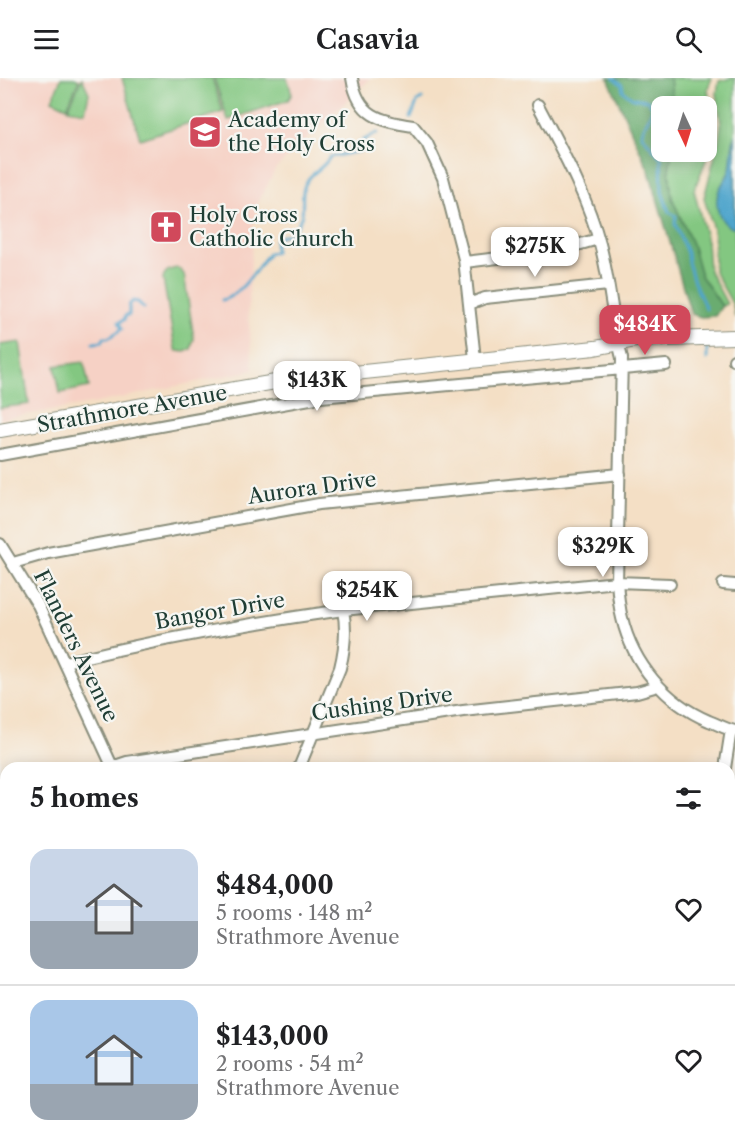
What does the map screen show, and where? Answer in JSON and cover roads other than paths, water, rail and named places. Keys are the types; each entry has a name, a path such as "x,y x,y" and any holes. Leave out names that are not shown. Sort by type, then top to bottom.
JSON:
{"main road":[{"name":"Strathmore Avenue","path":"0,430 287,380 619,345 637,350 669,340 735,337"}],"street":[{"path":"352,78 359,102 367,111 386,122 413,126 428,143 443,178 465,262 475,359"},
{"path":"538,105 585,203 598,239 622,357 617,582 621,617 637,655 658,686 697,716 733,730 726,762"},
{"path":"465,262 557,251 598,239"},
{"path":"469,304 485,298 608,285"},
{"name":"Strathmore Avenue","path":"0,455 321,398 666,365"},
{"name":"Aurora Drive","path":"13,563 48,553 319,504 620,474"},
{"name":"Flanders Avenue","path":"0,544 38,605 109,762"},
{"name":"Bangor Drive","path":"65,662 126,648 344,610 617,582 670,584"},
{"path":"723,584 735,585"},
{"path":"302,762 315,733 345,651 344,610"},
{"name":"Cushing Drive","path":"127,762 463,711 637,692 658,686"}],"water":[{"path":"735,135 735,226 732,228 720,217 717,201 719,190 730,169"}],"waterway":[{"path":"614,78 622,85 623,91 633,98 648,100 653,108 641,134 661,158 662,192 669,212 676,216 675,224 687,253 694,282 706,309"},
{"path":"411,118 417,102 422,99"},
{"path":"222,300 242,287 269,253 275,252 275,240 283,235 291,235 301,217 304,189 309,178 330,157 360,151 362,141 377,133"},
{"path":"93,343 102,342 104,338 122,329 119,322 129,315 129,305 133,301 138,302 144,308"},
{"path":"707,346 707,359"}],"place":[{"name":"Academy of the Holy Cross","path":"205,132"},
{"name":"Holy Cross Catholic Church","path":"166,227"}]}
